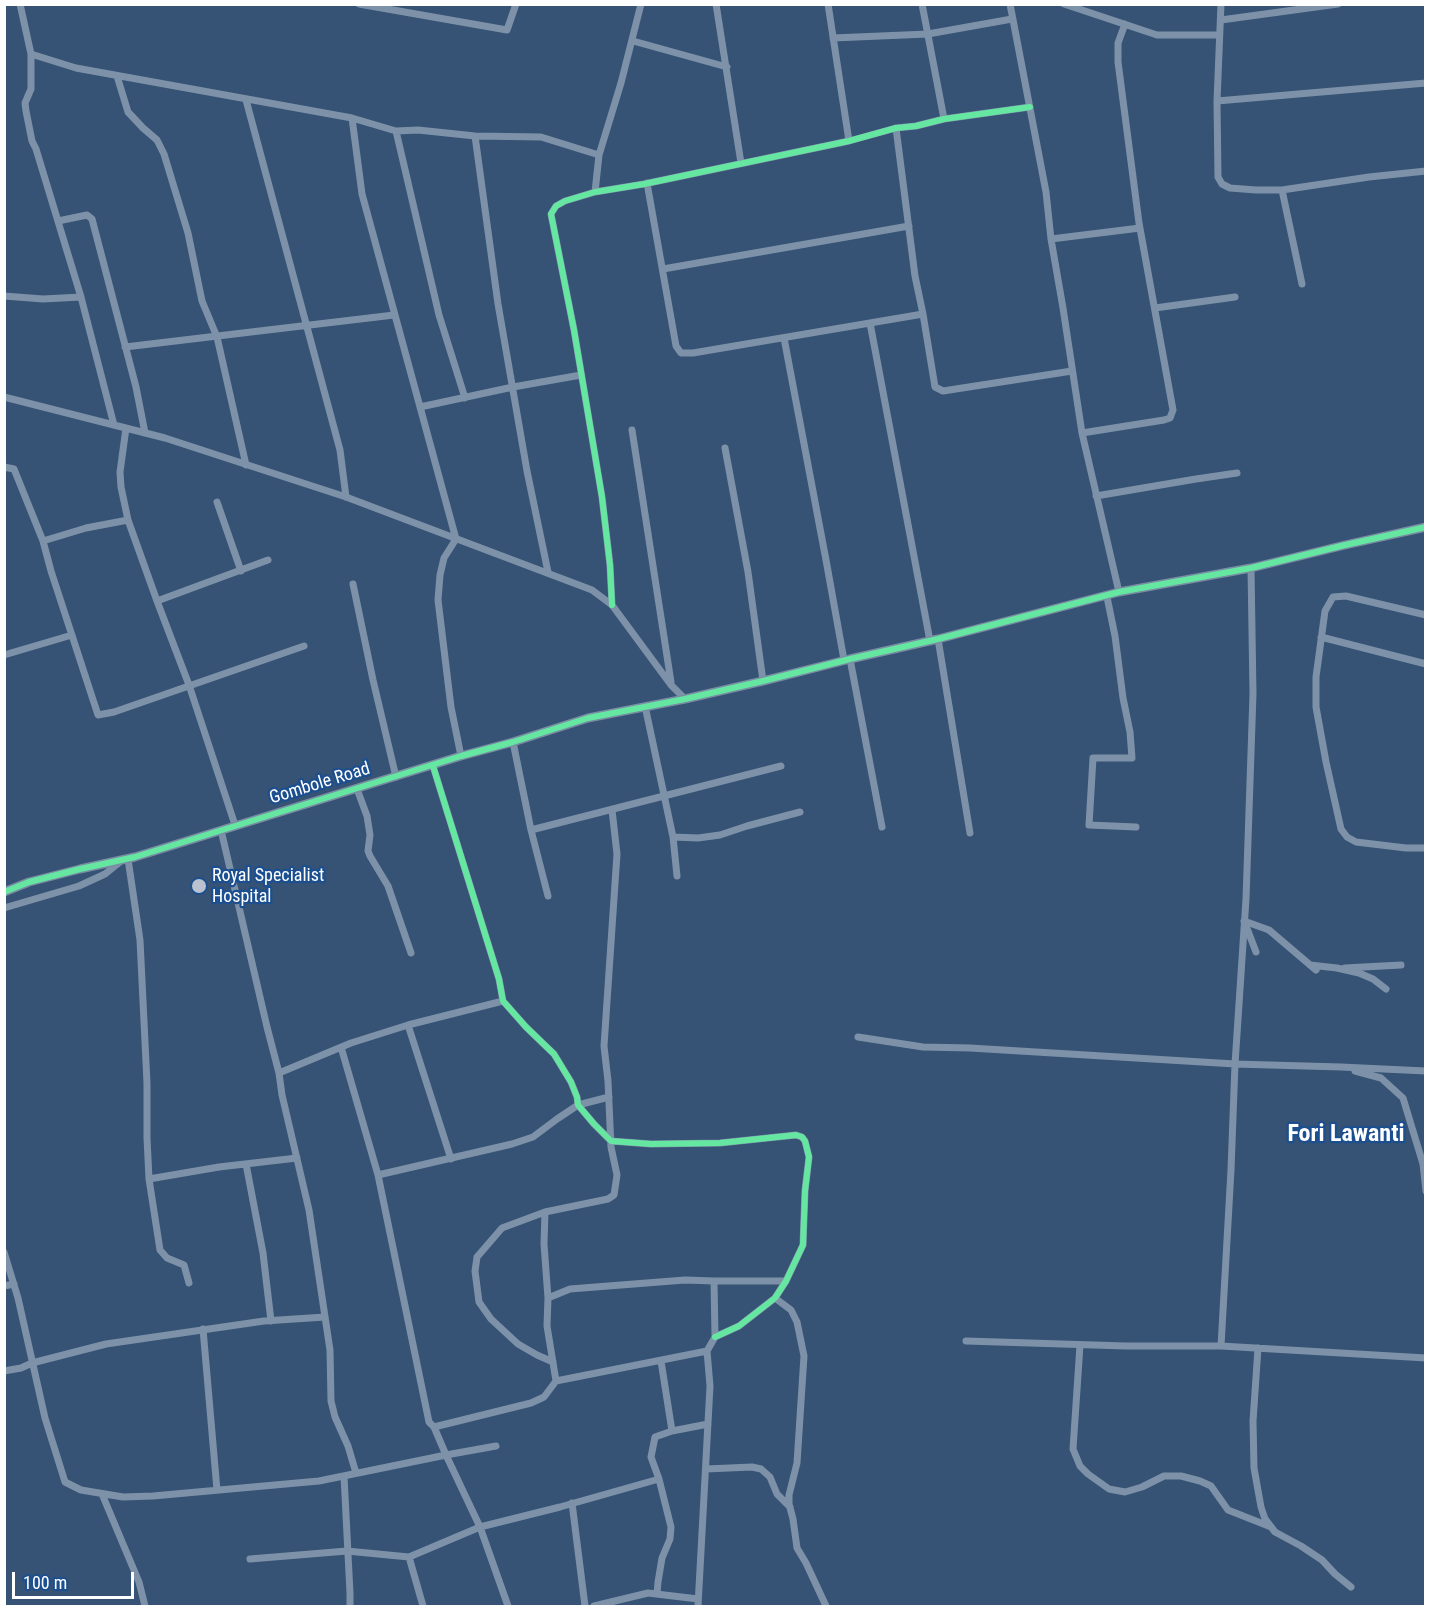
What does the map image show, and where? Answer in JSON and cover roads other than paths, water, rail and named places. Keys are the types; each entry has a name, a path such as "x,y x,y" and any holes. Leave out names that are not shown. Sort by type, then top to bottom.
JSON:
{"street":[{"path":"20,4 31,54 31,89 25,103 32,141 81,297 114,425"},
{"path":"359,4 401,8 507,30 516,4"},
{"path":"595,192 599,155 633,41 640,4"},
{"path":"716,4 741,164"},
{"path":"828,4 849,141"},
{"path":"922,4 944,119"},
{"path":"1010,4 1046,192 1051,239 1082,433 1119,592"},
{"path":"1064,4 1157,34 1219,35"},
{"path":"1221,4 1218,177 1222,184 1230,188 1282,190 1425,171"},
{"path":"1221,20 1338,4"},
{"path":"833,38 928,34 1012,19"},
{"path":"1082,433 1164,420 1170,418 1173,410 1140,228 1118,62 1118,43 1125,24"},
{"path":"633,41 727,67"},
{"path":"31,54 76,68 352,118 396,131 418,130 475,136 541,137 599,155"},
{"path":"117,76 128,112 157,140 164,154 188,232 202,301 217,337 246,465"},
{"path":"1218,101 1425,83"},
{"path":"246,100 340,450 346,497"},
{"path":"612,605 602,497 582,375 551,214 556,206 595,192 741,164 849,141 896,128 1030,107"},
{"path":"352,118 362,194 456,539 444,558 438,600 451,707 461,756"},
{"path":"896,128 915,276 935,387 943,391 1072,371"},
{"path":"396,131 439,315 465,398"},
{"path":"475,136 498,304 527,471 548,572"},
{"path":"647,183 676,346 681,353 693,353 923,314"},
{"path":"1282,190 1302,284"},
{"path":"58,221 87,214 90,216 136,387 145,433"},
{"path":"663,269 909,226"},
{"path":"1051,239 1140,228"},
{"path":"4,296 43,299 81,297"},
{"path":"1155,309 1235,297"},
{"path":"125,347 394,315"},
{"path":"870,323 934,640 970,833"},
{"path":"784,338 826,560 882,827"},
{"path":"420,407 582,375"},
{"path":"4,397 145,433 346,497 592,590 612,605 671,685 685,699"},
{"path":"126,428 120,472 128,520 189,685 235,825"},
{"path":"632,430 671,685"},
{"path":"725,448 748,572 763,681"},
{"path":"4,467 14,469 43,541 98,714 114,712 304,646"},
{"path":"1096,496 1237,473"},
{"path":"217,502 241,570"},
{"path":"43,541 86,528 128,520"},
{"name":"Gombole Road","path":"4,892 29,882 126,859 588,718 763,681 1107,597 1119,592 1251,568 1425,527"},
{"path":"157,602 268,561"},
{"path":"1221,1346 1244,921 1253,694 1251,568"},
{"path":"353,584 372,680 396,777"},
{"path":"1107,597 1130,732 1132,758 1093,758 1089,825 1136,827"},
{"path":"1425,615 1346,597 1333,597 1325,611 1316,677 1316,707 1341,829 1347,837 1356,842 1425,848"},
{"path":"4,655 72,635"},
{"path":"1322,637 1425,664"},
{"path":"645,706 673,837 677,876"},
{"path":"513,742 531,830 548,896"},
{"path":"433,766 499,979 503,1001 558,1060 571,1082 579,1105 594,1124 611,1141 651,1144 720,1143 796,1135 805,1141 809,1157 803,1245 775,1298 739,1326 715,1337"},
{"path":"531,830 781,766"},
{"path":"357,789 367,816 370,835 368,851 388,886 411,952"},
{"path":"553,1362 518,1344 491,1319 479,1302 475,1271 477,1257 502,1228 545,1212 609,1199 614,1195 617,1174 611,1141 604,1046 617,854 612,810"},
{"path":"673,837 698,838 720,835 800,812"},
{"path":"222,830 309,1210 330,1350 331,1401 356,1473"},
{"path":"4,909 79,886 126,859 140,940 149,1179 160,1250 166,1258 184,1265 189,1283"},
{"path":"1244,921 1256,952"},
{"path":"1244,921 1269,930 1313,967 1401,965"},
{"path":"1337,968 1359,973 1373,979 1386,989"},
{"path":"279,1073 340,1047 408,1025 503,1001"},
{"path":"408,1025 451,1159"},
{"path":"858,1038 923,1047 1235,1064 1425,1071"},
{"path":"340,1047 378,1175 429,1422 434,1427 480,1527 508,1606"},
{"path":"1341,1067 1381,1078 1403,1098 1424,1165 1425,1191"},
{"path":"378,1175 451,1159 533,1137 579,1105 609,1097"},
{"path":"149,1179 162,1175 297,1158"},
{"path":"246,1164 263,1253 272,1321"},
{"path":"545,1212 544,1244 548,1326 556,1381"},
{"path":"4,1252 18,1298 45,1418 65,1482 81,1490 123,1497 153,1496 319,1481 496,1446"},
{"path":"548,1298 570,1289 685,1280 786,1281"},
{"path":"597,1606 648,1593 698,1603 710,1386 707,1351 715,1337 714,1281"},
{"path":"4,1286 14,1284"},
{"path":"775,1298 791,1310 797,1322 804,1356 797,1463 789,1495 790,1507 797,1548 826,1606"},
{"path":"4,1371 106,1344 203,1329 325,1317"},
{"path":"203,1329 217,1490"},
{"path":"966,1341 1221,1346 1425,1358"},
{"path":"1080,1345 1073,1449 1080,1467 1109,1489 1125,1492 1142,1487 1164,1476 1181,1476 1200,1481 1211,1486 1228,1510 1271,1527"},
{"path":"1258,1348 1253,1421 1254,1468 1265,1519 1275,1532 1322,1560 1351,1587"},
{"path":"434,1427 531,1403 544,1397 556,1381 707,1351"},
{"path":"661,1361 672,1431"},
{"path":"657,1594 662,1558 670,1539 671,1527 651,1457 655,1437 708,1424"},
{"path":"706,1469 752,1467 761,1469 770,1477 777,1494 790,1507"},
{"path":"344,1476 350,1606"},
{"path":"250,1559 348,1551 409,1557 480,1527 659,1479"},
{"path":"102,1494 139,1582 145,1606"},
{"path":"572,1503 585,1606"},
{"path":"409,1557 423,1606"}],"place":[{"name":"Royal Specialist Hospital","path":"199,886"}],"district":[{"name":"Fori Lawanti","path":"1346,1135"}]}
